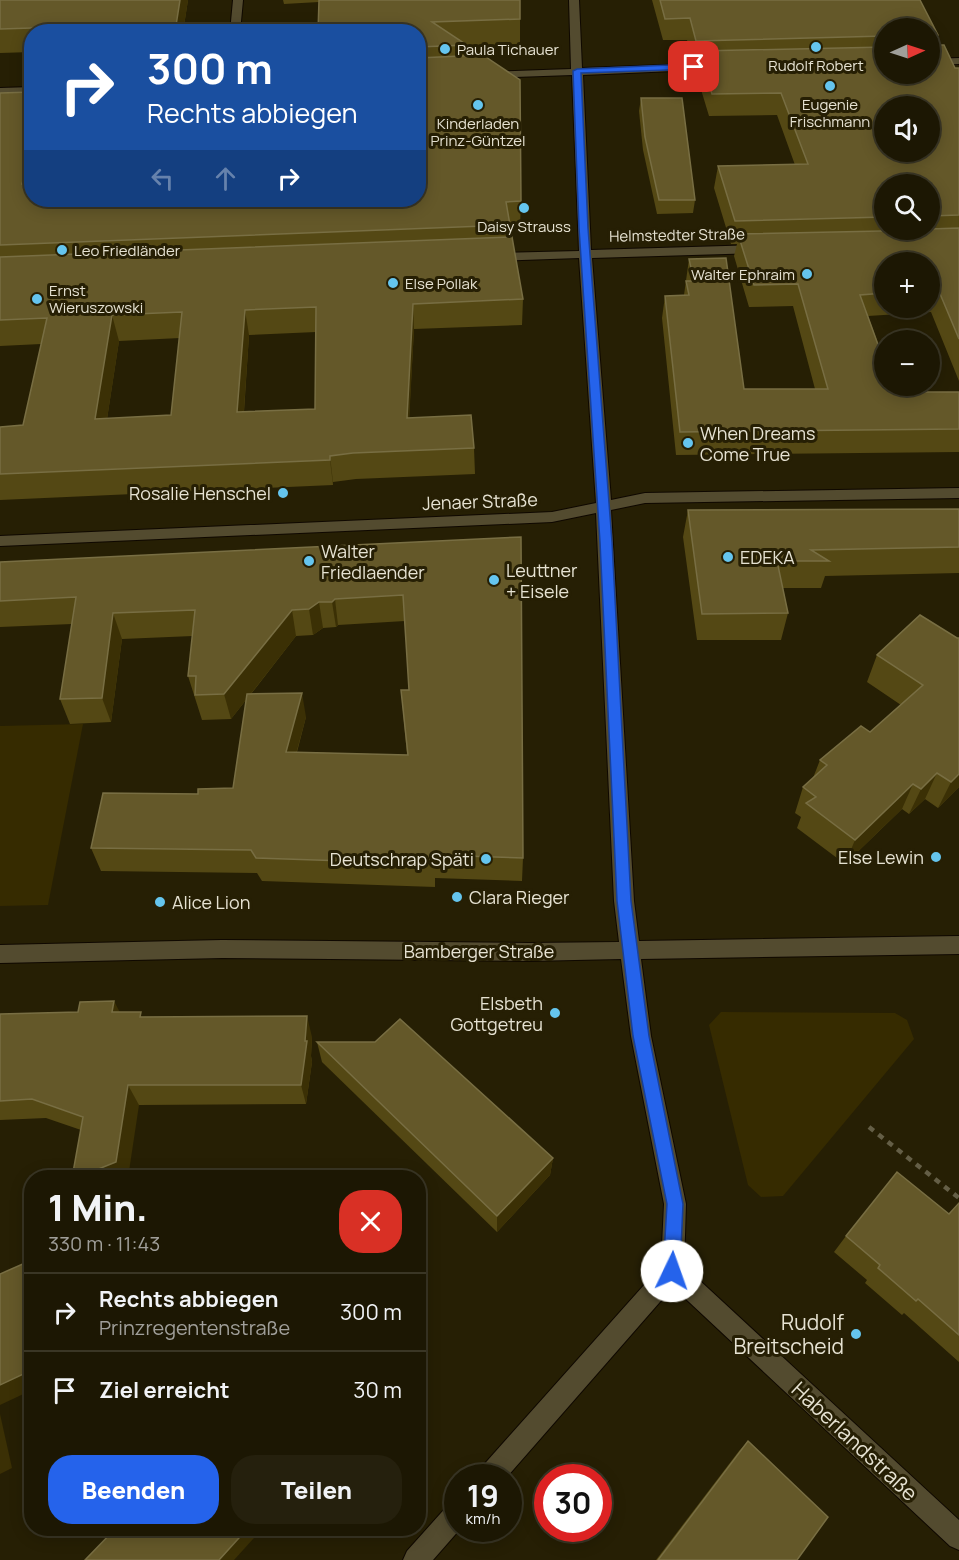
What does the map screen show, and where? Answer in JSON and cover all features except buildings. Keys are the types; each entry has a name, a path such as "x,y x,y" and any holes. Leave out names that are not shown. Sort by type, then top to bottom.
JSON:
{"street":[{"path":"236,24 238,0"},
{"path":"501,1464 672,1271 675,1204 641,1036 628,951 603,506 585,254 574,0"},
{"path":"940,62 959,61"},
{"path":"474,75 733,66"},
{"path":"0,91 24,90"},
{"name":"Helmstedter Straße","path":"477,258 771,249"},
{"name":"Jenaer Straße","path":"0,541 552,517 645,498 959,493"},
{"name":"Bamberger Straße","path":"0,954 222,949 628,951 959,945"},
{"name":"Haberlandstraße","path":"672,1271 959,1537"},
{"path":"416,1560 444,1529"}],"path":[{"path":"869,1127 959,1198"}],"shaded area":[{"path":"83,724 48,905 0,906 0,726"},
{"path":"721,1012 895,1013 907,1020 914,1039 783,1196 761,1197 748,1185 709,1025"}],"place":[{"name":"Rudolf Robert","path":"816,47"},
{"name":"Paula Tichauer","path":"445,49"},
{"name":"Eugenie Frischmann","path":"830,86"},
{"name":"Kinderladen Prinz-Güntzel","path":"478,105"},
{"name":"Daisy Strauss","path":"524,208"},
{"name":"Leo Friedländer","path":"62,250"},
{"name":"Walter Ephraim","path":"807,274"},
{"name":"Else Pollak","path":"393,283"},
{"name":"Ernst Wieruszowski","path":"37,299"},
{"name":"When Dreams Come True","path":"688,443"},
{"name":"Rosalie Henschel","path":"283,493"},
{"name":"EDEKA","path":"728,557"},
{"name":"Walter Friedlaender","path":"309,561"},
{"name":"Leuttner + Eisele","path":"494,580"},
{"name":"Else Lewin","path":"936,857"},
{"name":"Deutschrap Späti","path":"486,859"},
{"name":"Clara Rieger","path":"457,897"},
{"name":"Alice Lion","path":"160,902"},
{"name":"Elsbeth Gottgetreu","path":"555,1013"},
{"name":"Rudolf Breitscheid","path":"856,1334"}],"route":[{"path":"672,1271 675,1204 641,1036 628,951 624,901 606,542 586,275 577,71 694,67"}]}
